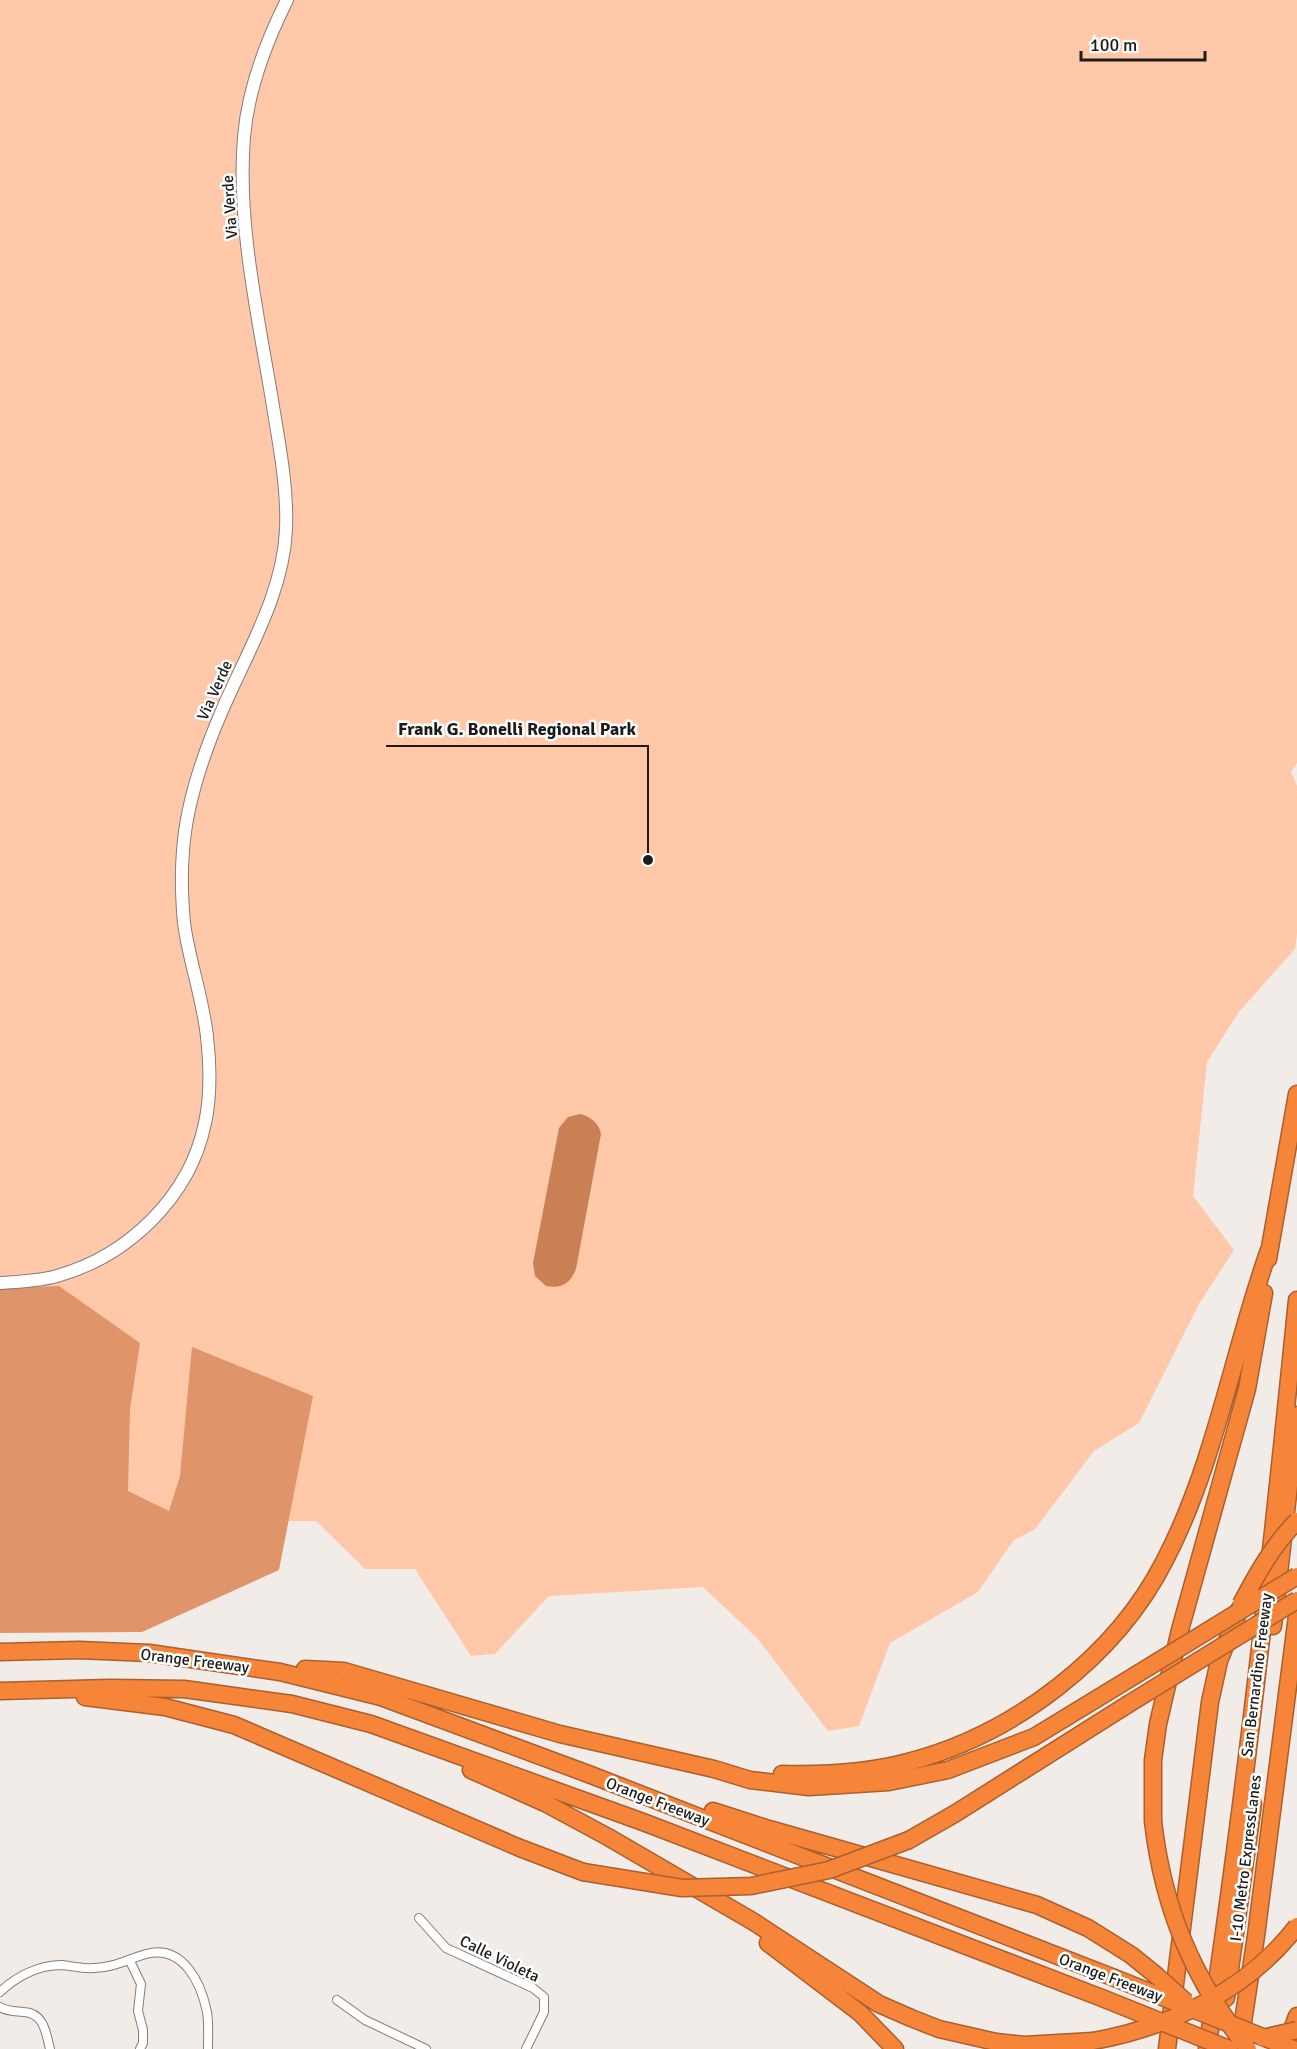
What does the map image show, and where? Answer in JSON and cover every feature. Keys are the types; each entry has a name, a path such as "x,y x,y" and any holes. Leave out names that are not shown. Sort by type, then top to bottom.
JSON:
{"highway":[{"path":"1248,2049 1205,1985 1174,1922 1157,1857 1153,1821 1153,1761 1158,1724 1180,1630 1247,1389 1297,1094"},
{"path":"714,1769 810,1774 870,1770 909,1762 951,1748 1003,1723 1047,1696 1085,1665 1111,1638 1145,1594 1165,1561 1185,1516 1220,1414 1256,1286 1269,1250"},
{"name":"San Bernardino Freeway","path":"1207,2049 1242,1795 1297,1300"},
{"name":"I-10 Metro ExpressLanes","path":"1217,2049 1246,1862 1297,1415"},
{"path":"1293,1646 1286,1621 1297,1514"},
{"path":"1167,2049 1210,1702 1218,1661 1255,1576 1272,1550 1297,1521"},
{"path":"224,1663 344,1671 560,1734 714,1769 750,1780 808,1787 889,1782 948,1770 1034,1737 1297,1576"},
{"path":"25,1690 165,1707 234,1725 520,1848 583,1872 682,1888 752,1886 829,1870 909,1839 956,1814 1297,1600"},
{"name":"San Bernardino Freeway","path":"1239,2049 1256,1936 1297,1616"},
{"name":"Orange Freeway","path":"0,1652 79,1650 149,1653 279,1672 381,1697 591,1775 1293,2049"},
{"name":"Orange Freeway","path":"0,1691 184,1689 292,1704 371,1724 643,1822 1102,1998 1228,2049"},
{"path":"421,1741 450,1760 545,1803 608,1837 754,1922 879,2004 939,2029 996,2042 1024,2044 1093,2041 1169,2020 1217,1996 1267,1958 1297,1926"},
{"path":"591,1775 769,1829 1037,1905 1088,1928 1131,1955 1178,1994 1228,2049 1261,2038 1297,2030"},
{"path":"729,1909 751,1931 860,2013 895,2049"},
{"path":"1284,2049 1297,2016"}],"main road":[{"name":"Via Verde","path":"0,1283 53,1277 90,1265 144,1229 174,1193 194,1155 205,1124 208,1083 207,1037 184,923 183,851 189,812 202,765 220,714 262,623 278,577 286,532 284,478 255,295 243,195 244,135 253,87 270,36 287,0"}],"street":[{"name":"Calle Violeta","path":"419,1918 446,1948 533,1988 544,1997 544,2012 526,2049"},
{"path":"0,1992 25,1974 43,1968 61,1965 92,1969 112,1967 146,1954 163,1952 182,1961 196,1978 207,2013 208,2049"},
{"path":"130,1961 141,1984 138,2011 143,2030 143,2043 140,2049"},
{"path":"337,2000 365,2020 426,2049"},
{"path":"0,2007 14,2012 35,2014 44,2023 50,2049"}],"shaded area":[{"path":"0,0 1297,0 1297,763 1291,772 1297,786 1297,934 1295,949 1238,1013 1207,1062 1193,1196 1234,1250 1199,1304 1139,1423 1094,1451 1035,1529 1013,1541 978,1592 890,1643 859,1726 828,1731 757,1638 703,1587 549,1596 495,1654 471,1656 415,1569 365,1569 316,1521 272,1521 0,1548"},
{"path":"580,1114 594,1121 601,1134 576,1269 568,1282 561,1286 546,1286 535,1276 533,1263 559,1128 568,1117"},
{"path":"59,1286 140,1343 130,1409 128,1491 169,1511 180,1476 192,1347 313,1396 279,1570 142,1632 0,1633 0,1288"}],"place":[{"name":"Frank G. Bonelli Regional Park","path":"648,860"}]}
